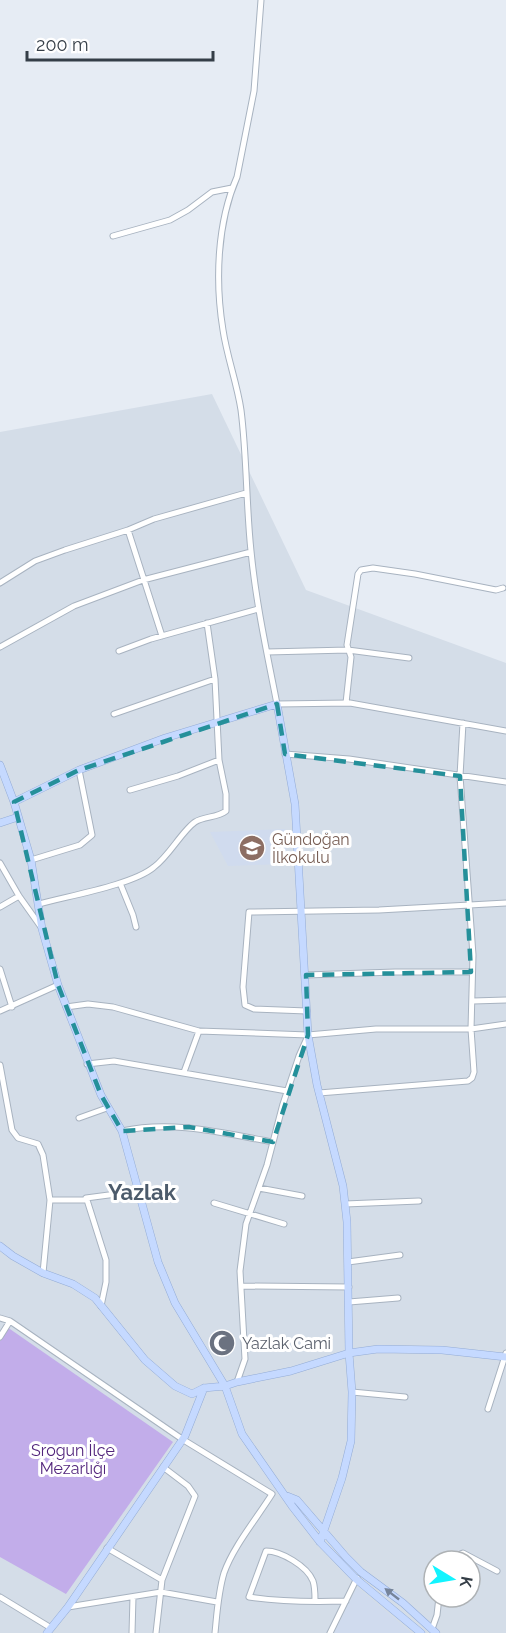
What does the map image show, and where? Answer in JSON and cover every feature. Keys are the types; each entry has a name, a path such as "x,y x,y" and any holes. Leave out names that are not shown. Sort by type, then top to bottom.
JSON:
{"street":[{"path":"261,0 254,91 237,177 232,188 221,237 219,299 223,331 241,409 250,552 258,609 278,704 295,804 308,1035 319,1093 343,1186 345,1204 352,1392 351,1441 342,1478 320,1542"},
{"path":"113,236 170,220 212,192 232,188"},
{"path":"0,583 35,561 154,519 246,493"},
{"path":"128,530 162,636"},
{"path":"0,647 74,606 143,580 250,552"},
{"path":"346,703 351,657 347,645 356,584 361,570 373,568 496,590 503,588"},
{"path":"119,651 162,636 258,609"},
{"path":"39,904 146,874 166,857 195,823 226,811 226,794 219,760 215,680 207,623"},
{"path":"267,652 348,650 409,658"},
{"path":"114,714 215,680"},
{"path":"14,802 79,770 165,738 278,704 346,703 506,731"},
{"path":"319,1093 468,1081 472,1078 474,1072 471,1029 473,955 460,776 463,723"},
{"path":"285,754 349,759 506,782"},
{"path":"130,790 178,776 219,760"},
{"path":"0,765 14,802 31,860 42,928 58,986 87,1064 107,1108 122,1131 158,1262 175,1303 225,1386 242,1434 320,1542 356,1579 421,1633"},
{"path":"31,860 80,844 92,835 79,770"},
{"path":"0,823 18,817"},
{"path":"0,863 19,896 42,928"},
{"path":"120,883 136,927"},
{"path":"0,907 19,896"},
{"path":"307,1011 254,1008 245,1005 243,987 249,912 379,910 506,903"},
{"path":"0,969 12,1007"},
{"path":"306,975 471,972"},
{"path":"0,1011 58,986"},
{"path":"473,1001 506,1000"},
{"path":"66,1007 88,1004 113,1007 199,1031 308,1035 376,1029 471,1029 506,1024"},
{"path":"184,1072 199,1031"},
{"path":"237,1382 245,1359 240,1271 246,1224 259,1188 287,1091 308,1035"},
{"path":"87,1064 114,1061 287,1091"},
{"path":"0,1065 12,1130 18,1138 38,1144 41,1149 50,1200 43,1273"},
{"path":"79,1118 107,1108"},
{"path":"122,1131 144,1126 189,1127 273,1142"},
{"path":"259,1188 302,1196"},
{"path":"50,1200 87,1200 86,1198 139,1191"},
{"path":"87,1200 106,1260 106,1282 100,1306"},
{"path":"345,1204 419,1201"},
{"path":"214,1203 284,1224"},
{"path":"0,1246 43,1273 73,1284 95,1298 145,1360 176,1386 192,1394 204,1388 225,1386 291,1371 349,1353 378,1349 442,1350 505,1356 488,1409"},
{"path":"348,1262 400,1255"},
{"path":"241,1286 349,1287"},
{"path":"349,1302 398,1298"},
{"path":"0,1318 10,1321 182,1439 272,1494 297,1500 361,1572 403,1603 434,1631"},
{"path":"0,1337 10,1321"},
{"path":"0,1597 49,1630 68,1607 182,1439 204,1388"},
{"path":"352,1392 405,1397"},
{"path":"156,1633 162,1580 195,1496 188,1486 163,1467"},
{"path":"215,1633 224,1573 230,1559 272,1494"},
{"path":"107,1548 162,1580"},
{"path":"315,1600 312,1580 308,1573 288,1557 275,1551 266,1551 249,1597 293,1602 346,1601"},
{"path":"482,1563 497,1571"},
{"path":"330,1633 361,1572"},
{"path":"68,1607 161,1593 218,1602"},
{"path":"132,1633 133,1597"},
{"path":"434,1631 438,1609"}],"highlighted area":[{"path":"277,704 285,754 460,776 471,972 306,975 308,1035 273,1142 189,1127 122,1131 101,1095 58,985 14,802 79,770"}],"shaded area":[{"path":"212,394 306,590 506,663 506,1633 0,1633 0,432"},
{"name":"Gündoğan İlkokulu","path":"285,829 287,864 228,866 210,832"},
{"path":"357,1587 412,1633 334,1633"}],"green space":[{"name":"Srogun İlçe Mezarlığı","path":"7,1327 173,1442 66,1594 0,1557 0,1341"}],"place":[{"name":"Gündoğan İlkokulu","path":"252,848"},
{"name":"Yazlak Cami","path":"222,1343"}],"district":[{"name":"Yazlak","path":"142,1192"}]}
